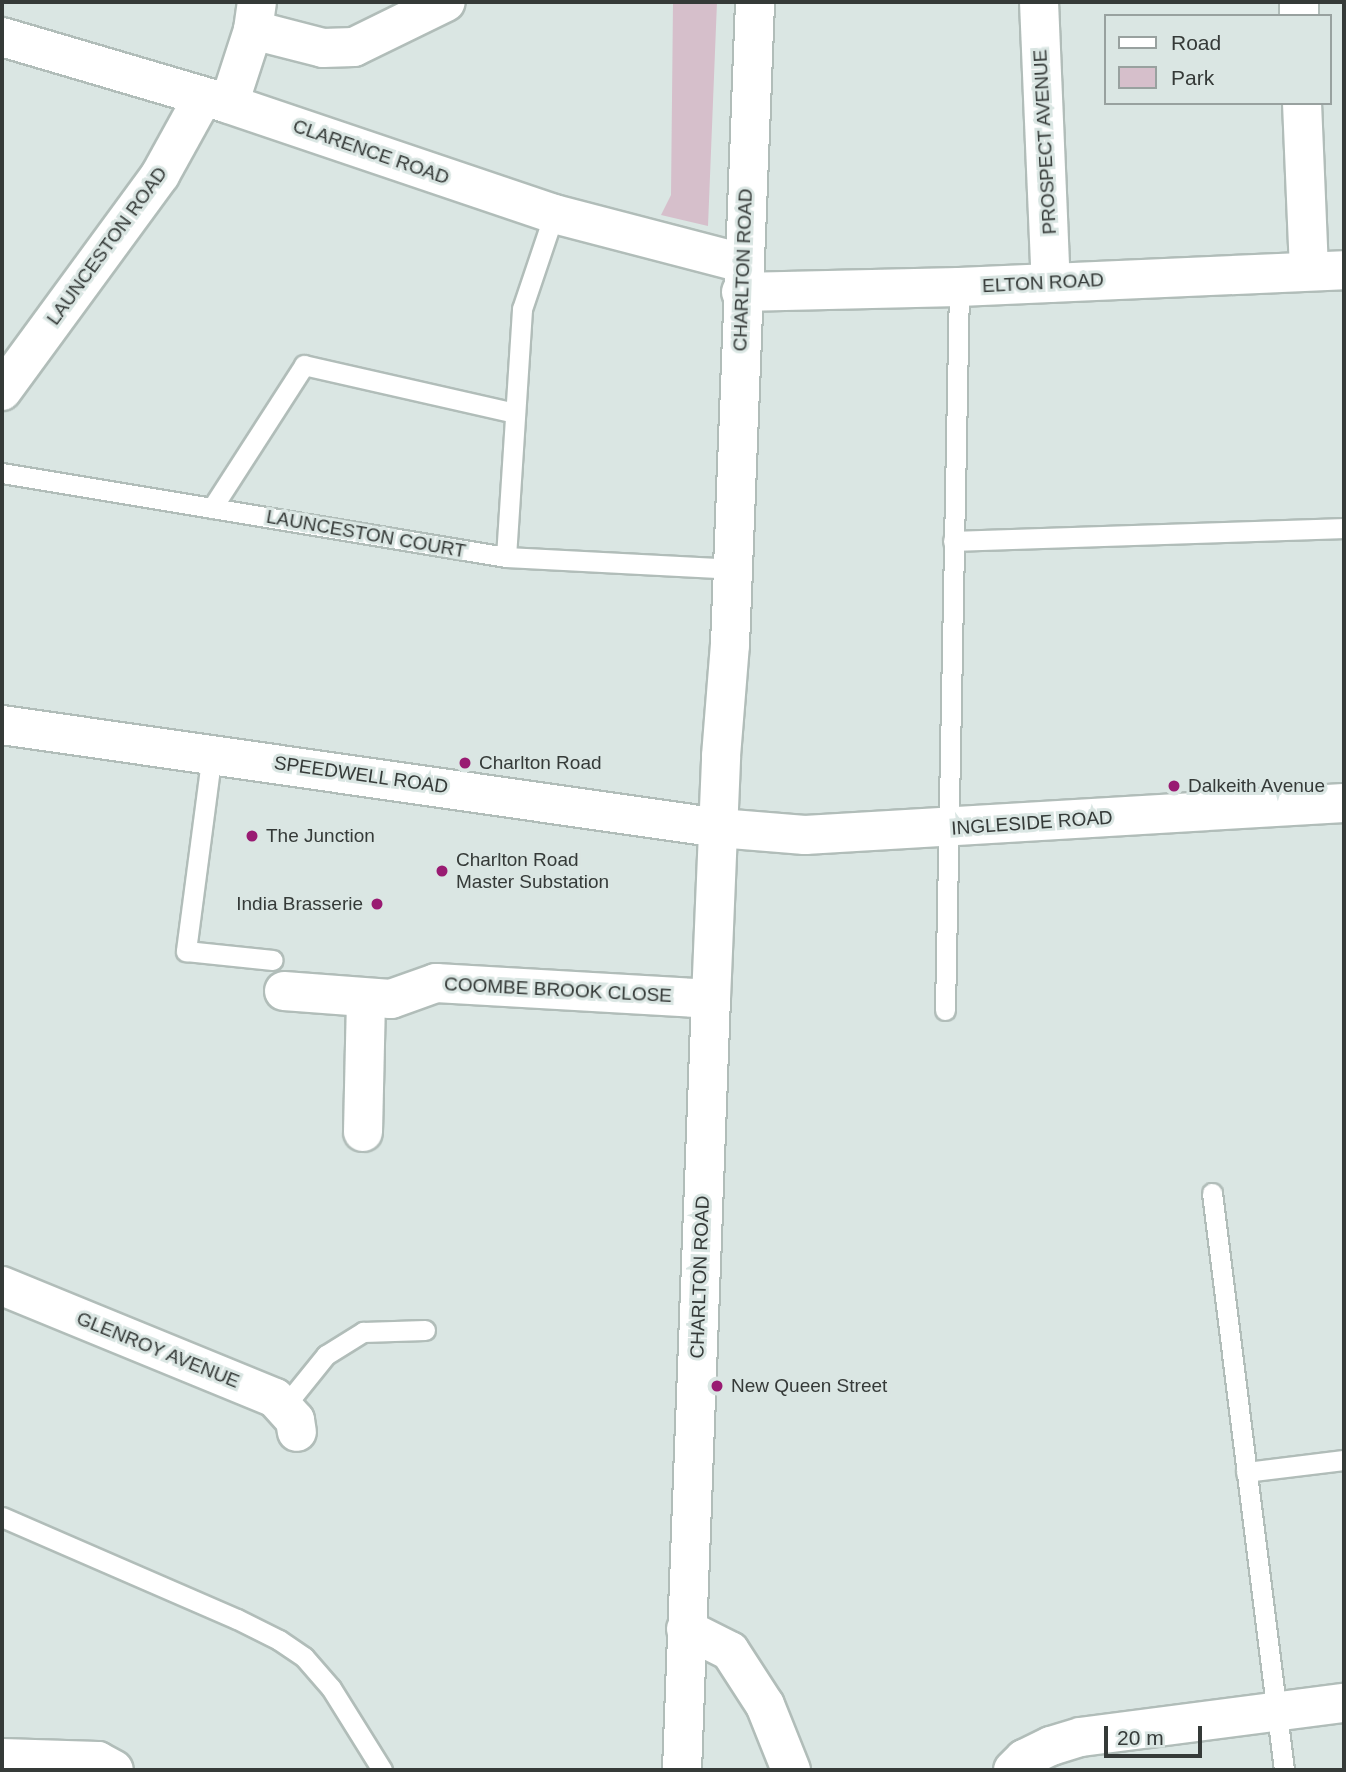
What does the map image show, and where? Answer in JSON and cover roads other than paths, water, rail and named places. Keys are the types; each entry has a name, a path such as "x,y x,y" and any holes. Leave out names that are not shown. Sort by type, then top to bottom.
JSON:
{"street":[{"path":"255,16 323,48 354,47 446,2"},
{"name":"CHARLTON ROAD","path":"682,1759 711,999 755,2"},
{"name":"PROSPECT AVENUE","path":"1039,2 1051,283"},
{"name":"LAUNCESTON ROAD","path":"2,391 216,100 255,16"},
{"name":"CLARENCE ROAD","path":"2,37 216,100 742,278"},
{"path":"1302,105 1326,270"},
{"name":"ELTON ROAD","path":"742,278 959,287 1326,270"},
{"name":"SPEEDWELL ROAD","path":"2,725 212,753 719,828"},
{"name":"INGLESIDE ROAD","path":"719,828 805,835 1344,803"},
{"name":"COOMBE BROOK CLOSE","path":"279,976 366,998 391,999 436,983 711,999"},
{"path":"363,1132 366,998"},
{"name":"GLENROY AVENUE","path":"2,1286 275,1398 291,1420"},
{"path":"686,1629 730,1651 765,1705 791,1770"},
{"path":"1013,1770 1024,1759 1051,1746 1081,1737 1344,1703"},
{"path":"2,1758 98,1760 114,1770"}],"lane":[{"path":"506,557 522,309 554,214"},
{"path":"944,1010 959,287"},
{"path":"212,508 304,365 516,413"},
{"name":"LAUNCESTON COURT","path":"2,473 506,557 732,569"},
{"path":"953,541 1344,528"},
{"path":"212,753 186,951 279,976"},
{"path":"1212,1193 1284,1770"},
{"path":"291,1420 326,1356 363,1332 425,1330"},
{"path":"1246,1472 1344,1460"},
{"path":"2,1517 279,1640 304,1657 331,1688 382,1770"}],"place":[{"name":"Charlton Road","path":"465,763"},
{"name":"Dalkeith Avenue","path":"1174,786"},
{"name":"The Junction","path":"252,836"},
{"name":"Charlton Road Master Substation","path":"442,871"},
{"name":"India Brasserie","path":"377,904"},
{"name":"New Queen Street","path":"717,1386"}]}
